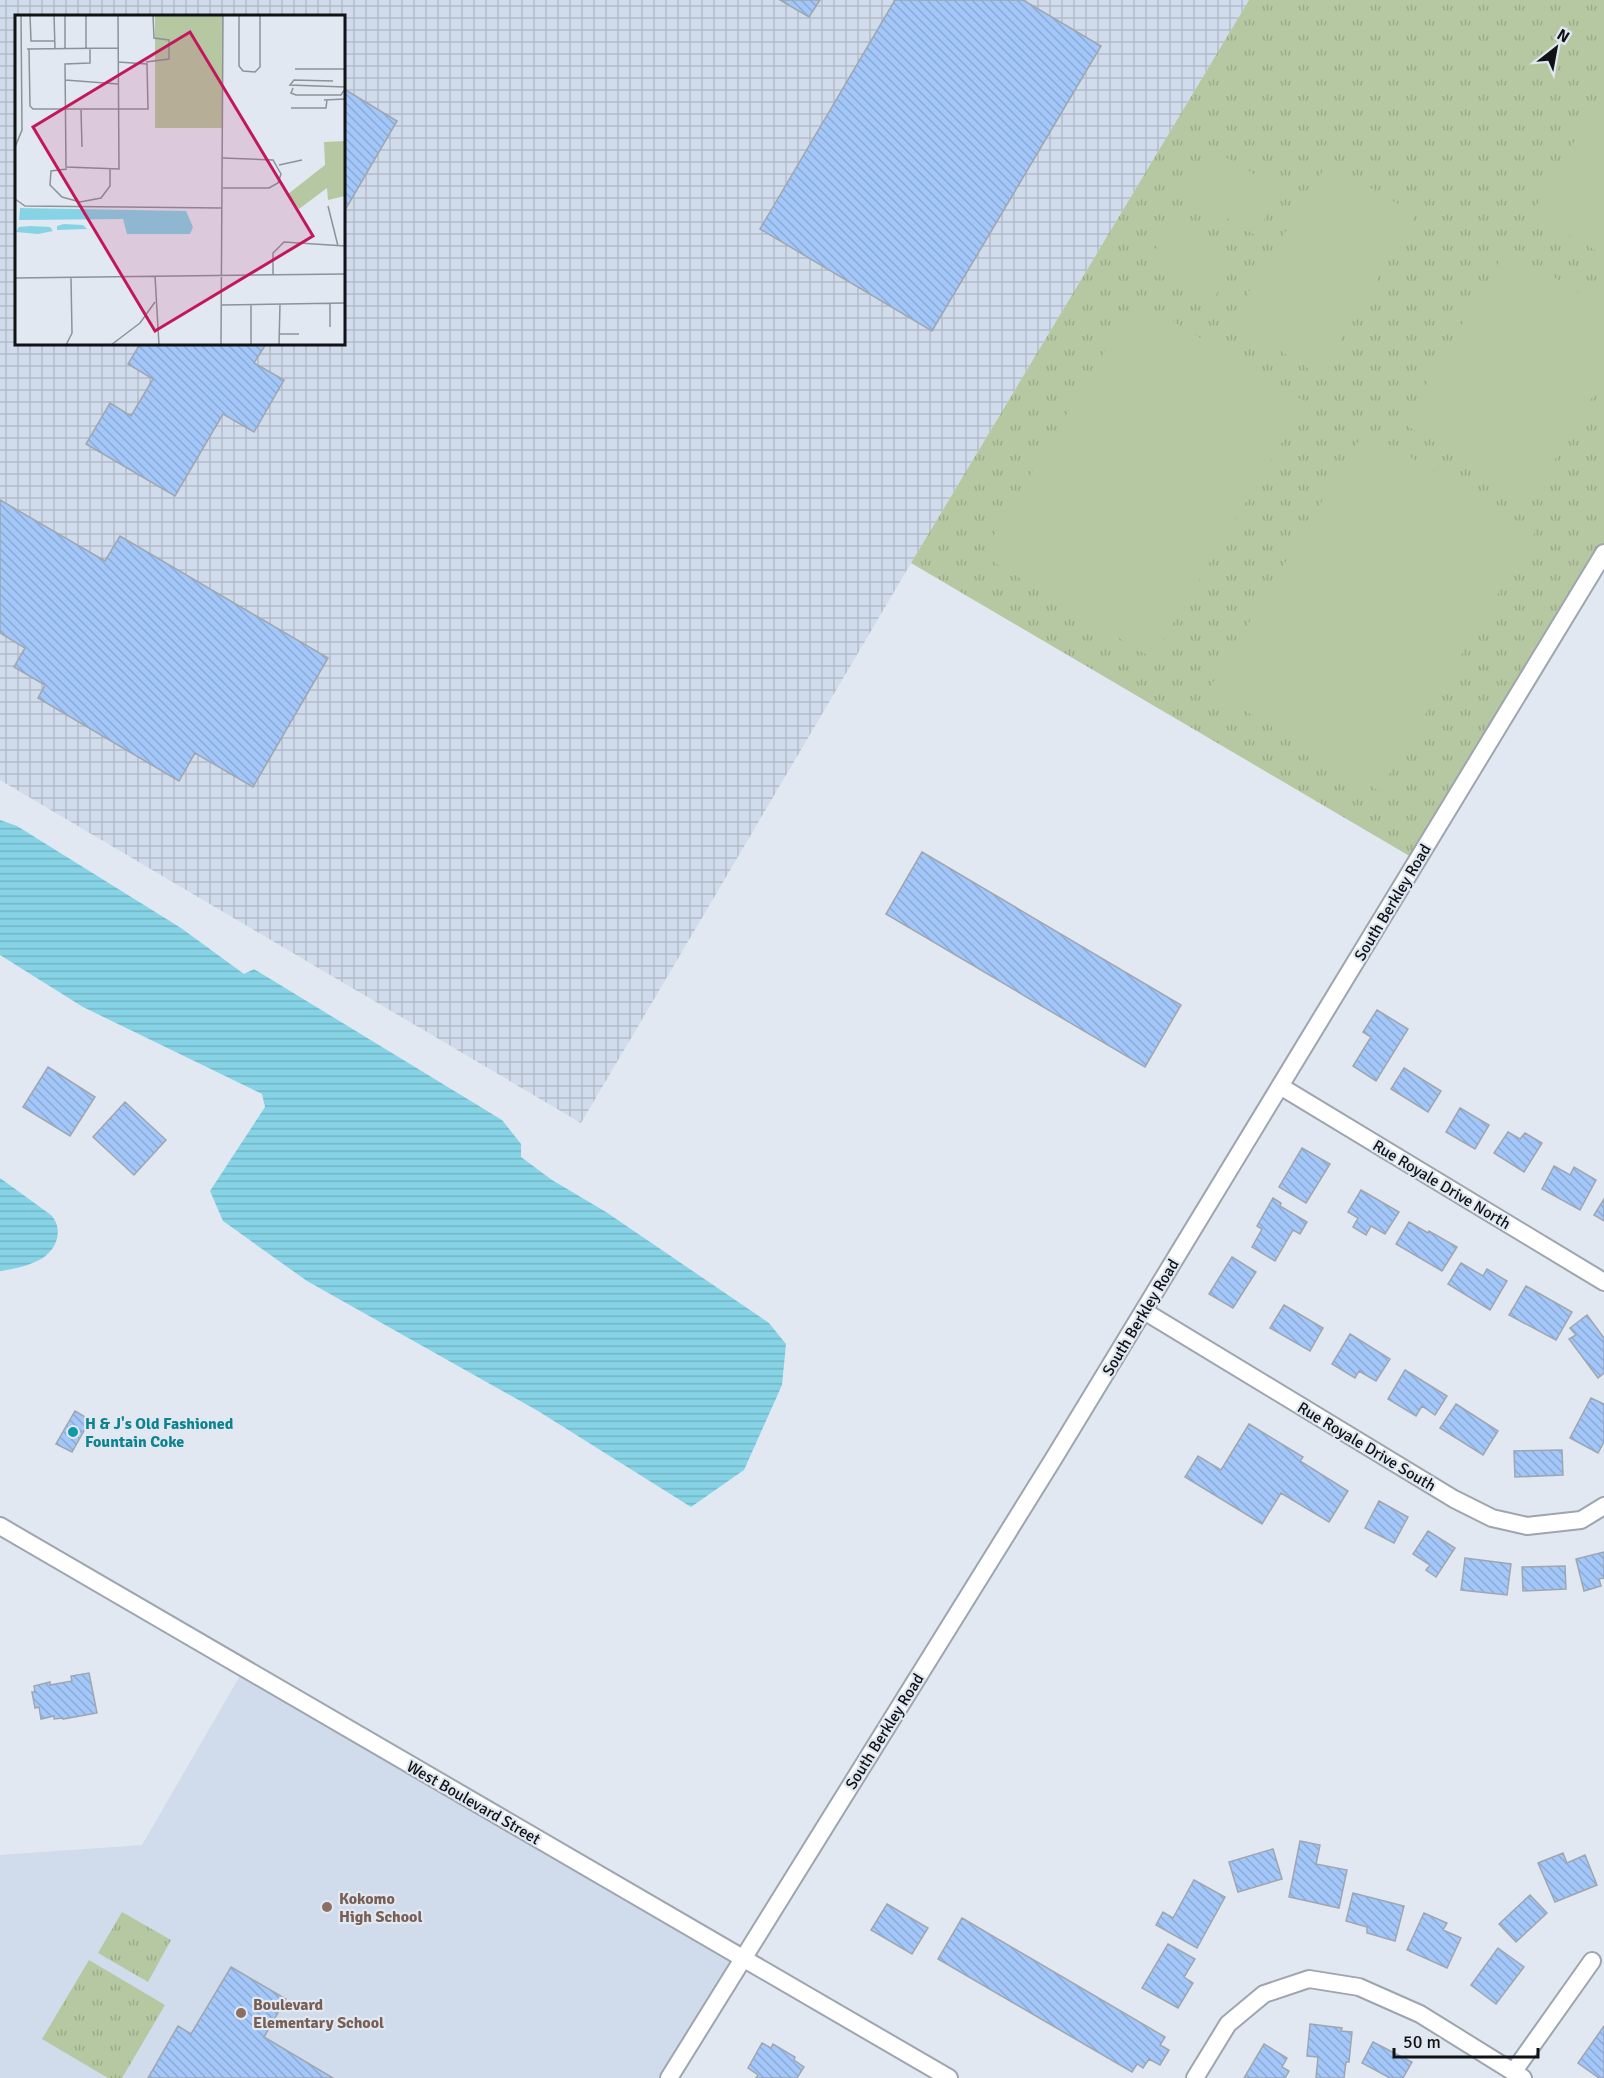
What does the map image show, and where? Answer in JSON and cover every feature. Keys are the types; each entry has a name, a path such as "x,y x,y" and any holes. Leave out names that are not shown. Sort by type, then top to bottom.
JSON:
{"street":[{"name":"South Berkley Road","path":"669,2078 1144,1311 1604,553"},
{"name":"Rue Royale Drive North","path":"1280,1086 1604,1282"},
{"name":"Rue Royale Drive South","path":"1144,1311 1454,1499 1492,1518 1527,1526 1581,1520 1604,1506"},
{"name":"West Boulevard Street","path":"0,1526 949,2078"},
{"path":"1195,2078 1228,2024 1237,2016 1264,1994 1310,1979 1359,1987 1420,2014 1518,2074 1592,1961"}],"shaded area":[{"path":"0,0 1249,0 911,563 581,1123 0,780"},
{"name":"Kokomo High School","path":"244,1669 743,1958 669,2078 0,2078 0,1855 142,1845"}],"green space":[{"path":"1249,0 1604,0 1604,553 1418,861 911,563"},
{"path":"1601,96 1604,98 1604,255 1532,213"},
{"path":"1212,149 1282,191 1255,235 1185,193"},
{"path":"1328,162 1416,215 1320,375 1231,321"},
{"path":"1173,219 1238,258 1212,302 1147,263"},
{"path":"1507,249 1604,307 1604,377 1531,500 1403,423"},
{"path":"1136,299 1306,402 1152,658 982,555"},
{"path":"1365,430 1535,532 1379,791 1209,689"},
{"path":"122,1912 171,1940 148,1982 98,1953"},
{"path":"89,1960 165,2005 122,2078 108,2078 42,2039"}],"water":[{"path":"0,820 17,826 181,928 244,974 254,969 502,1120 521,1144 521,1157 552,1180 606,1212 769,1323 786,1344 782,1385 744,1470 691,1507 538,1411 307,1281 223,1221 210,1191 265,1107 262,1094 83,1007 0,955"},
{"path":"0,1178 51,1215 58,1234 53,1247 44,1257 23,1266 0,1271"}],"building":[{"path":"780,0 820,0 809,17"},
{"path":"895,0 1023,0 1101,46 932,331 760,229"},
{"path":"345,90 397,121 345,210"},
{"path":"139,345 265,345 254,363 284,380 254,432 223,414 175,496 86,444 110,403 131,416 153,379 128,364"},
{"path":"0,500 105,561 120,536 328,658 253,787 195,753 179,781 38,698 45,685 14,667 25,648 0,633"},
{"path":"922,852 1181,1005 1145,1067 886,914"},
{"path":"1377,1010 1408,1029 1376,1081 1353,1066 1371,1037 1363,1032"},
{"path":"48,1067 95,1097 70,1136 23,1107"},
{"path":"1404,1068 1441,1091 1428,1112 1391,1089"},
{"path":"125,1102 166,1140 134,1175 93,1137"},
{"path":"1460,1108 1489,1125 1475,1149 1446,1132"},
{"path":"1508,1132 1520,1139 1525,1133 1542,1143 1524,1172 1494,1153"},
{"path":"1302,1148 1330,1164 1306,1203 1279,1187"},
{"path":"1554,1166 1570,1175 1574,1167 1596,1180 1580,1210 1542,1189"},
{"path":"1361,1190 1399,1212 1385,1234 1371,1226 1366,1235 1353,1227 1358,1218 1348,1212"},
{"path":"1273,1198 1281,1203 1280,1206 1307,1222 1300,1234 1293,1230 1275,1261 1252,1247 1262,1229 1257,1226"},
{"path":"1604,1199 1604,1221 1594,1215"},
{"path":"1409,1222 1457,1247 1442,1271 1396,1244"},
{"path":"1232,1257 1256,1272 1233,1308 1209,1294"},
{"path":"1461,1263 1483,1276 1487,1269 1507,1281 1490,1310 1448,1284"},
{"path":"1526,1286 1572,1312 1556,1340 1509,1315"},
{"path":"1284,1305 1323,1328 1310,1351 1270,1328"},
{"path":"1587,1315 1604,1338 1604,1373 1598,1378 1569,1339 1576,1335 1570,1328"},
{"path":"1350,1334 1390,1359 1376,1381 1359,1371 1355,1378 1332,1364"},
{"path":"1405,1370 1447,1396 1435,1415 1422,1406 1416,1416 1388,1399"},
{"path":"1591,1398 1604,1404 1604,1442 1598,1453 1570,1438"},
{"path":"1456,1404 1498,1431 1483,1455 1440,1428"},
{"name":"H & J's Old Fashioned Fountain Coke","path":"75,1411 90,1420 72,1452 56,1444"},
{"path":"1249,1424 1303,1457 1300,1461 1348,1491 1329,1522 1281,1493 1262,1524 1185,1477 1198,1456 1221,1470"},
{"path":"1562,1450 1563,1475 1515,1477 1514,1451"},
{"path":"1379,1501 1408,1517 1394,1543 1365,1528"},
{"path":"1428,1531 1455,1548 1436,1577 1426,1570 1430,1565 1413,1554"},
{"path":"1604,1552 1604,1578 1599,1579 1601,1586 1584,1591 1576,1559"},
{"path":"1465,1558 1511,1564 1507,1595 1461,1590"},
{"path":"1565,1566 1566,1589 1523,1591 1522,1567"},
{"path":"89,1673 97,1713 63,1719 54,1719 54,1716 41,1719 39,1707 35,1708 32,1692 35,1692 34,1686 50,1682 50,1685 72,1681 71,1676"},
{"path":"1300,1841 1320,1845 1316,1864 1347,1870 1339,1908 1289,1897"},
{"path":"1273,1849 1282,1879 1238,1892 1229,1862"},
{"path":"1563,1853 1567,1863 1585,1855 1597,1885 1555,1902 1538,1863"},
{"path":"1194,1880 1225,1897 1197,1948 1156,1925 1163,1912 1173,1918"},
{"path":"1353,1893 1404,1906 1395,1941 1367,1933 1367,1927 1346,1921"},
{"path":"1530,1895 1547,1913 1516,1942 1499,1924"},
{"path":"887,1904 928,1928 912,1954 871,1930"},
{"path":"1424,1913 1447,1923 1443,1930 1461,1938 1447,1968 1407,1950"},
{"path":"962,1918 1165,2037 1160,2045 1169,2050 1160,2065 1149,2059 1143,2068 1137,2064 1132,2072 938,1959"},
{"path":"1168,1944 1195,1959 1184,1977 1193,1983 1178,2008 1142,1988"},
{"path":"1498,1948 1524,1967 1496,2004 1471,1985"},
{"name":"Boulevard Elementary School","path":"231,1967 286,1999 264,2037 333,2078 148,2078 178,2026 191,2034"},
{"path":"1310,2024 1342,2028 1341,2031 1352,2032 1349,2062 1346,2062 1344,2078 1316,2078 1318,2057 1307,2056"},
{"path":"1604,2026 1604,2078 1599,2078 1578,2063"},
{"path":"1373,2042 1412,2062 1403,2078 1390,2078 1362,2063"},
{"path":"762,2043 771,2048 773,2044 795,2057 794,2060 804,2067 797,2078 756,2078 758,2075 748,2068"},
{"path":"1264,2044 1287,2058 1282,2067 1289,2071 1285,2078 1244,2078"}],"place":[{"name":"H & J's Old Fashioned Fountain Coke","path":"73,1432"},
{"name":"Kokomo High School","path":"327,1907"},
{"name":"Boulevard Elementary School","path":"241,2013"}]}
